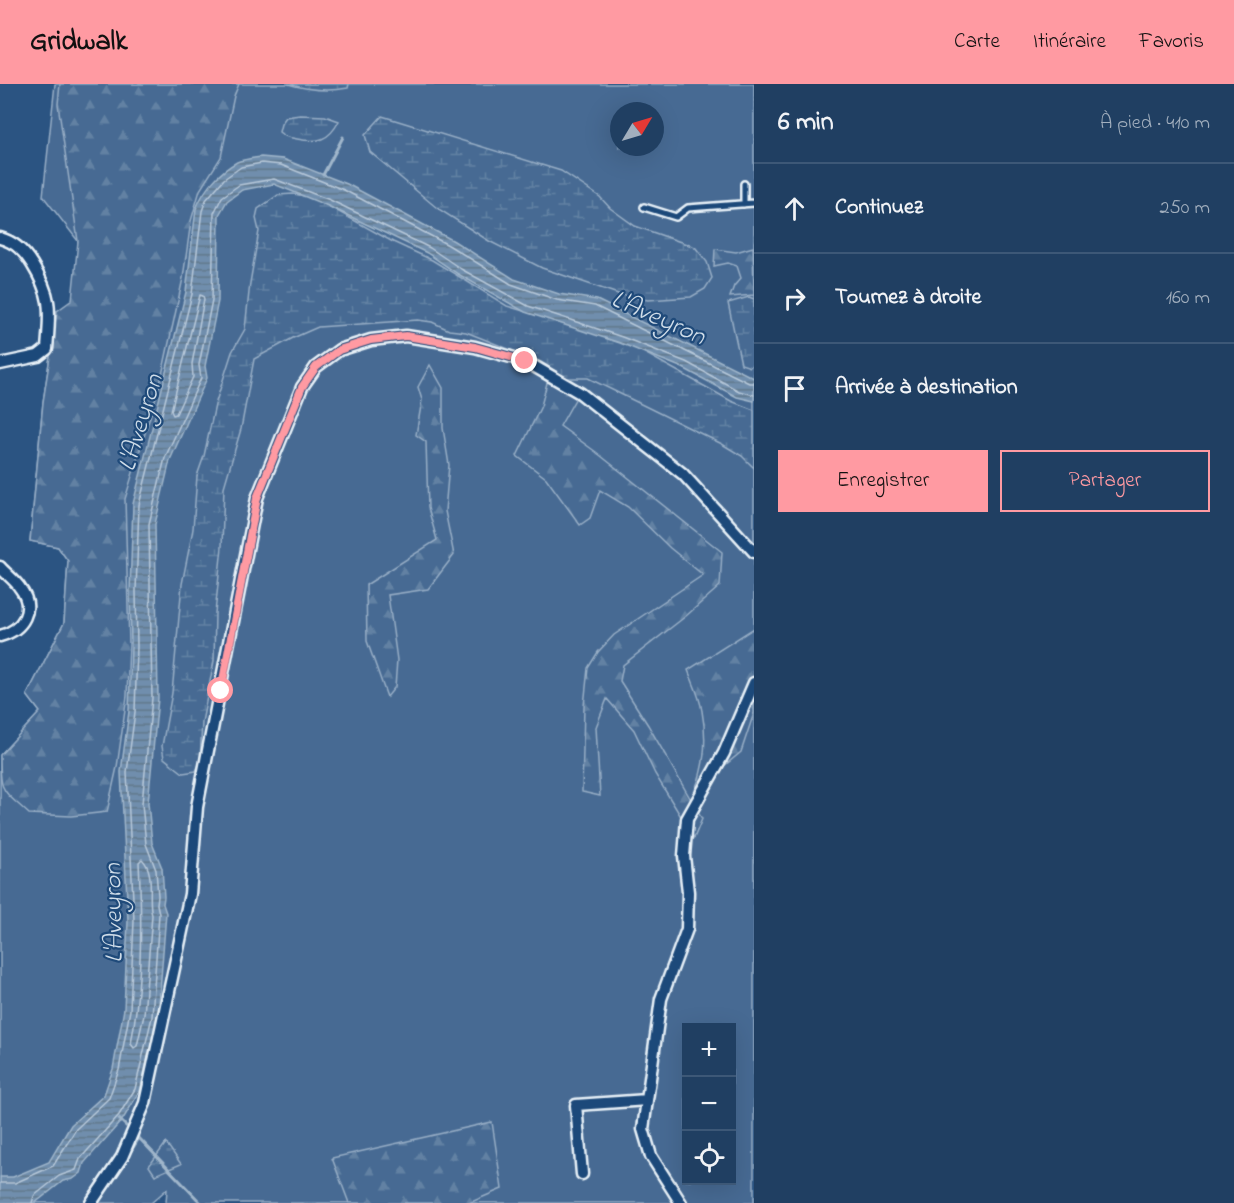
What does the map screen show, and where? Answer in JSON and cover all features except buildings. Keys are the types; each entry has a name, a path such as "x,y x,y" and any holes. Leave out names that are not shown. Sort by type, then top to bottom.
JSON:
{"street":[{"path":"0,238 17,245 27,256 44,284 48,297 49,316 46,349 38,356 0,364"},
{"path":"91,1203 122,1157 145,1103 190,894 197,807 257,498 302,387 316,367 339,350 371,340 406,336 475,347 525,361 580,393 683,474 754,552"},
{"path":"0,567 20,587 27,603 26,617 14,631 0,636"},
{"path":"681,1203 651,1156 643,1129 661,999 687,929 688,892 684,856 687,819 724,753 754,683"},
{"path":"582,1174 576,1105 647,1100"}],"lane":[{"path":"744,184 744,204"},
{"path":"644,207 676,217 688,208 754,203"}],"green space":[{"path":"55,84 754,84 754,1203 166,1203 167,1189 151,1203 0,1203 0,755 40,712 27,695 64,623 68,561 58,547 30,541 43,402 57,311 78,311 78,241 43,196"},
{"path":"60,84 239,84 234,96 221,157 200,190 191,221 183,278 160,384 125,499 129,644 127,696 117,767 107,812 71,816 29,814 4,789 0,767 0,755 40,712 27,695 64,623 68,561 58,547 30,541 43,402 57,311 72,300 78,241 58,104"},
{"path":"288,84 349,84 348,88 325,90"},
{"path":"325,116 339,121 331,133 322,139 304,140 279,132 286,117"},
{"path":"382,116 561,171 600,197 610,208 635,226 695,247 707,262 712,278 705,289 691,297 648,300 618,294 542,268 489,241 437,208 370,152 365,135"},
{"path":"293,194 312,197 393,242 432,260 507,306 550,319 587,326 643,352 731,401 754,410 754,468 742,456 722,444 588,378 567,378 541,362 466,332 449,330 432,322 418,320 318,327 293,338 254,359 241,429 224,487 214,661 202,722 200,762 196,771 183,773 164,758 162,746 172,693 182,584 193,529 197,476 204,456 215,405 232,352 245,329 259,231 256,218 258,209 278,195"},
{"path":"753,247 754,295 730,297 734,286 741,278 737,266 728,263 714,266 715,249 736,252"},
{"path":"749,297 754,299 754,363 750,367 741,364 728,303"},
{"path":"430,365 443,388 443,428 449,465 445,511 454,555 428,589 388,595 397,660 395,687 387,697 367,641 366,585 437,540 428,508 426,442 416,435 422,400 418,387"},
{"path":"548,379 582,387 560,426 722,552 720,586 623,665 620,681 702,819 694,838 655,774 634,730 607,699 596,727 600,796 582,792 584,706 588,668 598,652 614,635 703,575 670,548 628,507 600,490 590,518 580,525 546,478 517,456 541,406"},
{"path":"754,628 754,713 741,752 695,790 703,761 704,731 700,701 688,670"},
{"path":"492,1122 502,1189 469,1203 349,1203 332,1158"},
{"path":"166,1143 181,1164 155,1175 149,1166"}],"water":[{"path":"261,157 283,159 347,184 454,241 514,279 559,294 597,300 754,378 754,401 737,397 683,368 620,343 525,312 458,274 427,253 328,206 274,184 242,190 227,201 219,215 218,301 205,366 207,378 170,460 155,524 158,698 148,803 152,843 162,868 163,904 166,913 158,1017 140,1091 123,1119 84,1163 81,1173 73,1179 63,1181 35,1203 0,1203 0,1177 13,1177 49,1162 71,1125 104,1095 113,1069 124,1009 128,921 121,772 129,711 133,504 186,292 196,209 207,188 230,166 240,161"}],"waterway":[{"path":"323,175 343,137"},
{"path":"119,1119 126,1126"},
{"path":"126,1159 139,1138 201,1203"},
{"path":"97,1203 123,1165"}],"route":[{"path":"221,691 257,498 302,387 316,367 339,350 371,340 406,336 475,347 525,361"}],"water label":[{"name":"L'Aveyron","path":"658,319"},
{"name":"L'Aveyron","path":"142,423"},
{"name":"L'Aveyron","path":"115,913"}]}
